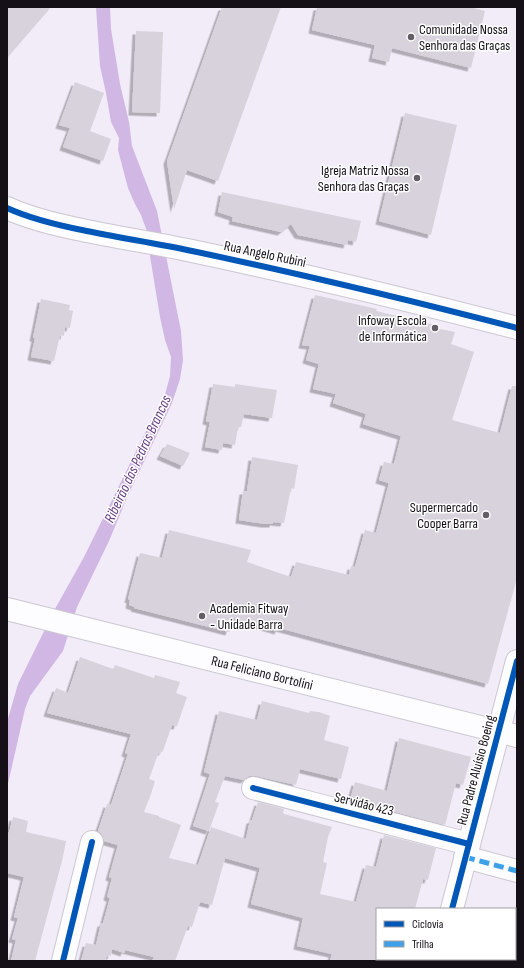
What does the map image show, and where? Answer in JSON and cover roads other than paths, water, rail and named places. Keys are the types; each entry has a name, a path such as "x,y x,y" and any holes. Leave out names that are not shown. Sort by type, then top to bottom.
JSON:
{"main road":[{"name":"Rua Angelo Rubini","path":"7,208 18,213 55,224 284,270 517,328"},
{"name":"Rua Feliciano Bortolini","path":"7,609 508,734"},
{"name":"Rua Padre Aluísio Boeing","path":"452,908 467,851 508,734 517,661"},
{"name":"Servidão 423","path":"253,788 467,851 517,871"},
{"path":"63,961 92,842"}],"water":[{"name":"Ribeirão das Pedras Brancas","path":"96,7 110,7 111,29 120,84 129,122 132,146 157,211 181,331 183,360 180,379 172,403 77,607 63,651 30,696 25,709 7,788 7,722 18,684 55,609 84,557 151,421 162,406 170,376 171,357 165,340 160,317 148,234 128,188 118,150 119,138 111,122 100,66"}],"place":[{"name":"Comunidade Nossa Senhora das Graças","path":"411,37"},
{"name":"Igreja Matriz Nossa Senhora das Graças","path":"417,178"},
{"name":"Infoway Escola de Informática","path":"435,328"},
{"name":"Supermercado Cooper Barra","path":"486,515"},
{"name":"Academia Fitway - Unidade Barra","path":"202,616"}]}
